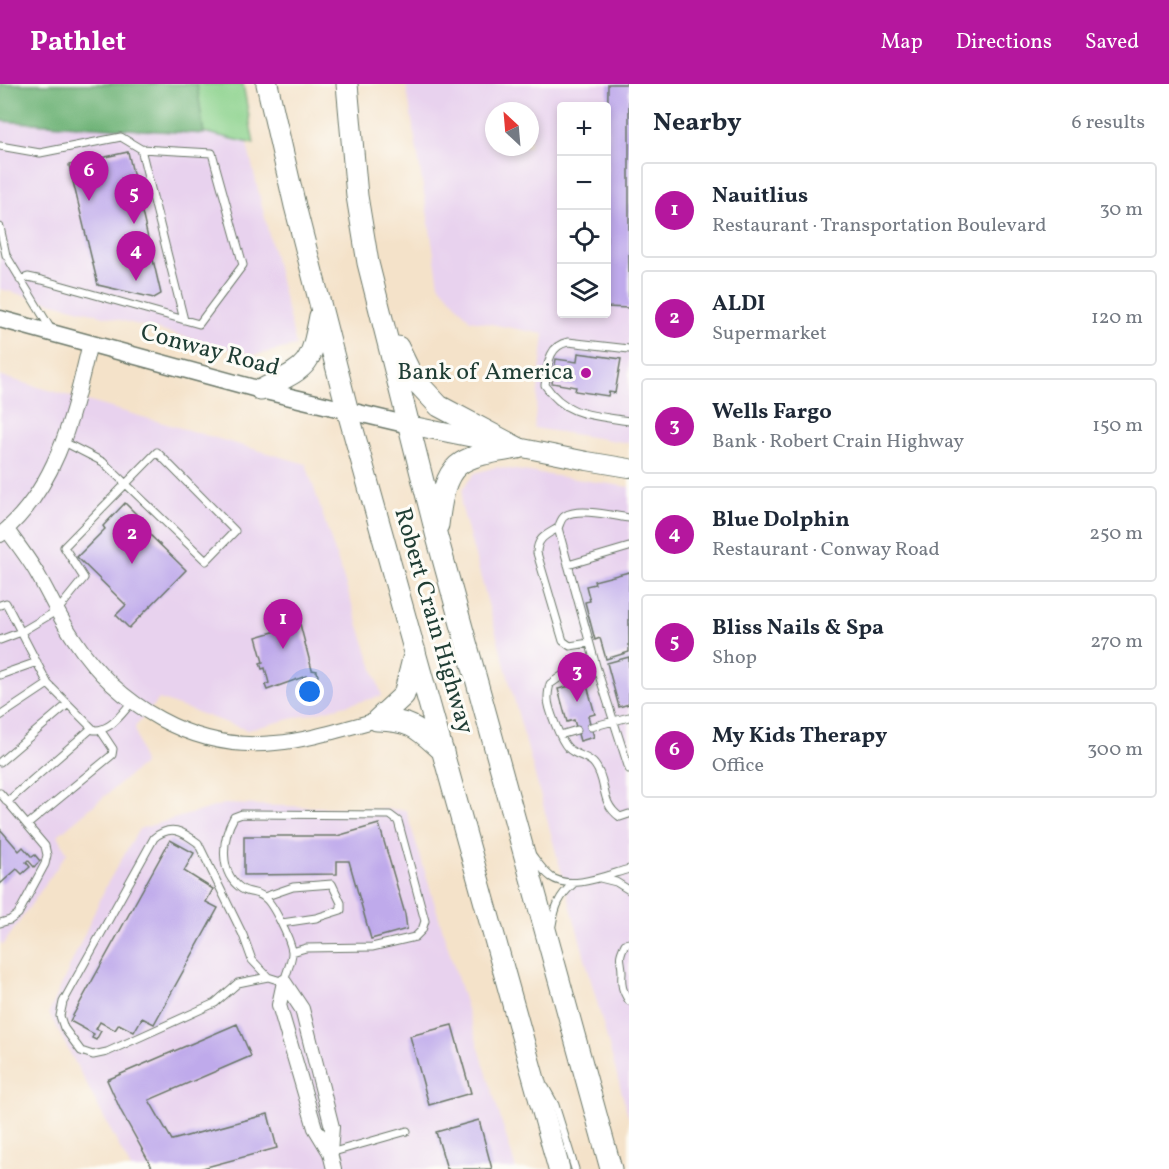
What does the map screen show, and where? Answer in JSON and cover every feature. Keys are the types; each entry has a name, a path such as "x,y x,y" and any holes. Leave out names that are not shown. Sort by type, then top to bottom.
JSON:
{"highway":[{"name":"Robert Crain Highway","path":"267,84 348,412 559,1169"},
{"name":"Robert Crain Highway","path":"347,84 357,196 368,263 379,309 437,537 611,1169"},
{"path":"379,309 413,378 426,394 439,406 518,448"},
{"path":"261,390 294,373 309,359 314,347 321,310"},
{"path":"437,537 441,497 450,472 471,457 518,448"},
{"path":"377,720 404,695 415,648"},
{"path":"377,720 408,723 416,727 443,751"}],"main road":[{"path":"409,425 629,468"}],"street":[{"name":"Conway Road","path":"0,319 261,390 409,425"},
{"path":"90,343 64,442 50,474 32,502 2,530 37,573 73,638 87,658 108,683 132,702 166,723 190,732 244,744 303,739 377,720"},
{"path":"284,982 279,1005 315,1128 330,1153 334,1169"},
{"path":"284,982 302,1009 332,1127 330,1153"}],"lane":[{"path":"0,146 40,153 121,137 141,149 212,153 243,266 199,324 28,277 20,280"},
{"path":"141,149 184,320"},
{"path":"0,231 6,255 53,333"},
{"path":"629,349 560,343 551,352 545,385 554,399 571,411 629,421"},
{"path":"0,640 21,632 58,610 84,578 63,547 126,483 157,452 235,531 206,561 126,483 103,462 64,442"},
{"path":"629,518 578,512 566,515 560,521 558,528 589,643 629,769"},
{"path":"558,528 541,537 537,545 537,553 563,641 570,646 589,643"},
{"path":"568,564 629,548"},
{"path":"0,605 6,603 48,684 92,728 101,731 113,749 112,755 27,825"},
{"path":"0,675 37,662"},
{"path":"596,666 563,675 550,684 547,699 567,748 579,756 590,759 597,766 610,810 620,817 629,814"},
{"path":"0,716 48,684"},
{"path":"101,731 110,726 132,702"},
{"path":"0,762 68,704"},
{"path":"591,727 629,717"},
{"path":"7,802 92,728"},
{"path":"560,735 577,730"},
{"path":"0,793 45,846 47,855 45,864 18,914 0,923"},
{"path":"268,977 238,984 215,1003 107,1052 93,1055 81,1051 72,1041 60,1016 63,1002 154,838 163,831 173,830 189,836 198,843 243,935 252,960 268,977 284,982 292,952 282,923 264,897 241,889 228,872 223,850 228,827 234,816 242,814 390,815 398,821 425,921 422,930 414,937 372,947 306,948 292,952"},
{"path":"521,842 551,877 560,882 573,884"},
{"path":"549,942 555,907 564,891 573,884 629,869"},
{"path":"597,877 616,882 629,890"},
{"path":"264,897 293,887 332,884 341,910 315,918 282,923"},
{"path":"629,943 625,944 619,956 622,970 620,986 629,1001"},
{"path":"525,1047 555,1105 575,1169"},
{"path":"330,1153 406,1131"}],"shaded area":[{"path":"406,84 629,84 629,443 534,428 544,334 470,320 439,284"},
{"path":"0,121 245,136 296,346 255,355 0,289"},
{"path":"0,376 306,464 382,696 247,730 159,699 135,727 143,764 58,835 67,853 3,945 0,942"},
{"path":"496,467 629,487 629,1119 461,505 463,488 475,473"},
{"path":"224,804 406,810 516,1169 131,1169 49,1013 107,884 139,829"}],"green space":[{"path":"0,84 243,84 254,144"},
{"path":"0,84 197,84 204,134 0,121"}],"building":[{"path":"608,84 629,84 629,308 611,307 611,102 608,102"},
{"path":"128,152 161,294 154,298 98,285 69,165"},
{"name":"Bank of America","path":"578,353 621,359 615,393 609,392 608,396 575,391 576,387 552,383 556,359 577,362"},
{"path":"125,503 149,527 145,530 186,570 129,628 116,615 126,605 77,557 105,529 103,526"},
{"path":"629,572 629,652 606,659 600,638 595,640 585,602 590,601 586,586 595,584 594,581"},
{"path":"296,622 300,624 312,670 317,671 318,676 312,682 307,680 306,676 267,690 265,685 269,683 265,668 262,669 260,663 263,662 256,637 294,626"},
{"path":"629,657 629,704 619,707 607,663"},
{"path":"586,682 595,714 588,716 594,737 580,741 574,720 567,722 558,689"},
{"path":"379,824 405,914 407,929 371,939 349,861 337,861 337,874 244,875 244,836 337,836"},
{"path":"0,829 19,851 23,847 32,857 35,855 40,861 34,867 28,860 26,862 30,867 22,874 17,869 0,884"},
{"path":"170,840 194,853 184,871 213,889 206,902 218,908 154,1024 142,1018 134,1032 119,1024 115,1030 100,1022 96,1029 101,1031 96,1040 92,1038 94,1034 70,1021"},
{"path":"237,1024 251,1056 149,1100 172,1140 268,1114 277,1148 199,1169 153,1169 107,1080"},
{"path":"452,1025 471,1093 429,1105 410,1036"},
{"path":"479,1120 492,1169 447,1169 436,1132"}],"place":[{"name":"My Kids Therapy","path":"89,201"},
{"name":"Bliss Nails & Spa","path":"134,224"},
{"name":"Blue Dolphin","path":"136,281"},
{"name":"Bank of America","path":"586,373"},
{"name":"ALDI","path":"132,564"},
{"name":"Nauitlius","path":"283,649"},
{"name":"Wells Fargo","path":"577,702"}]}
